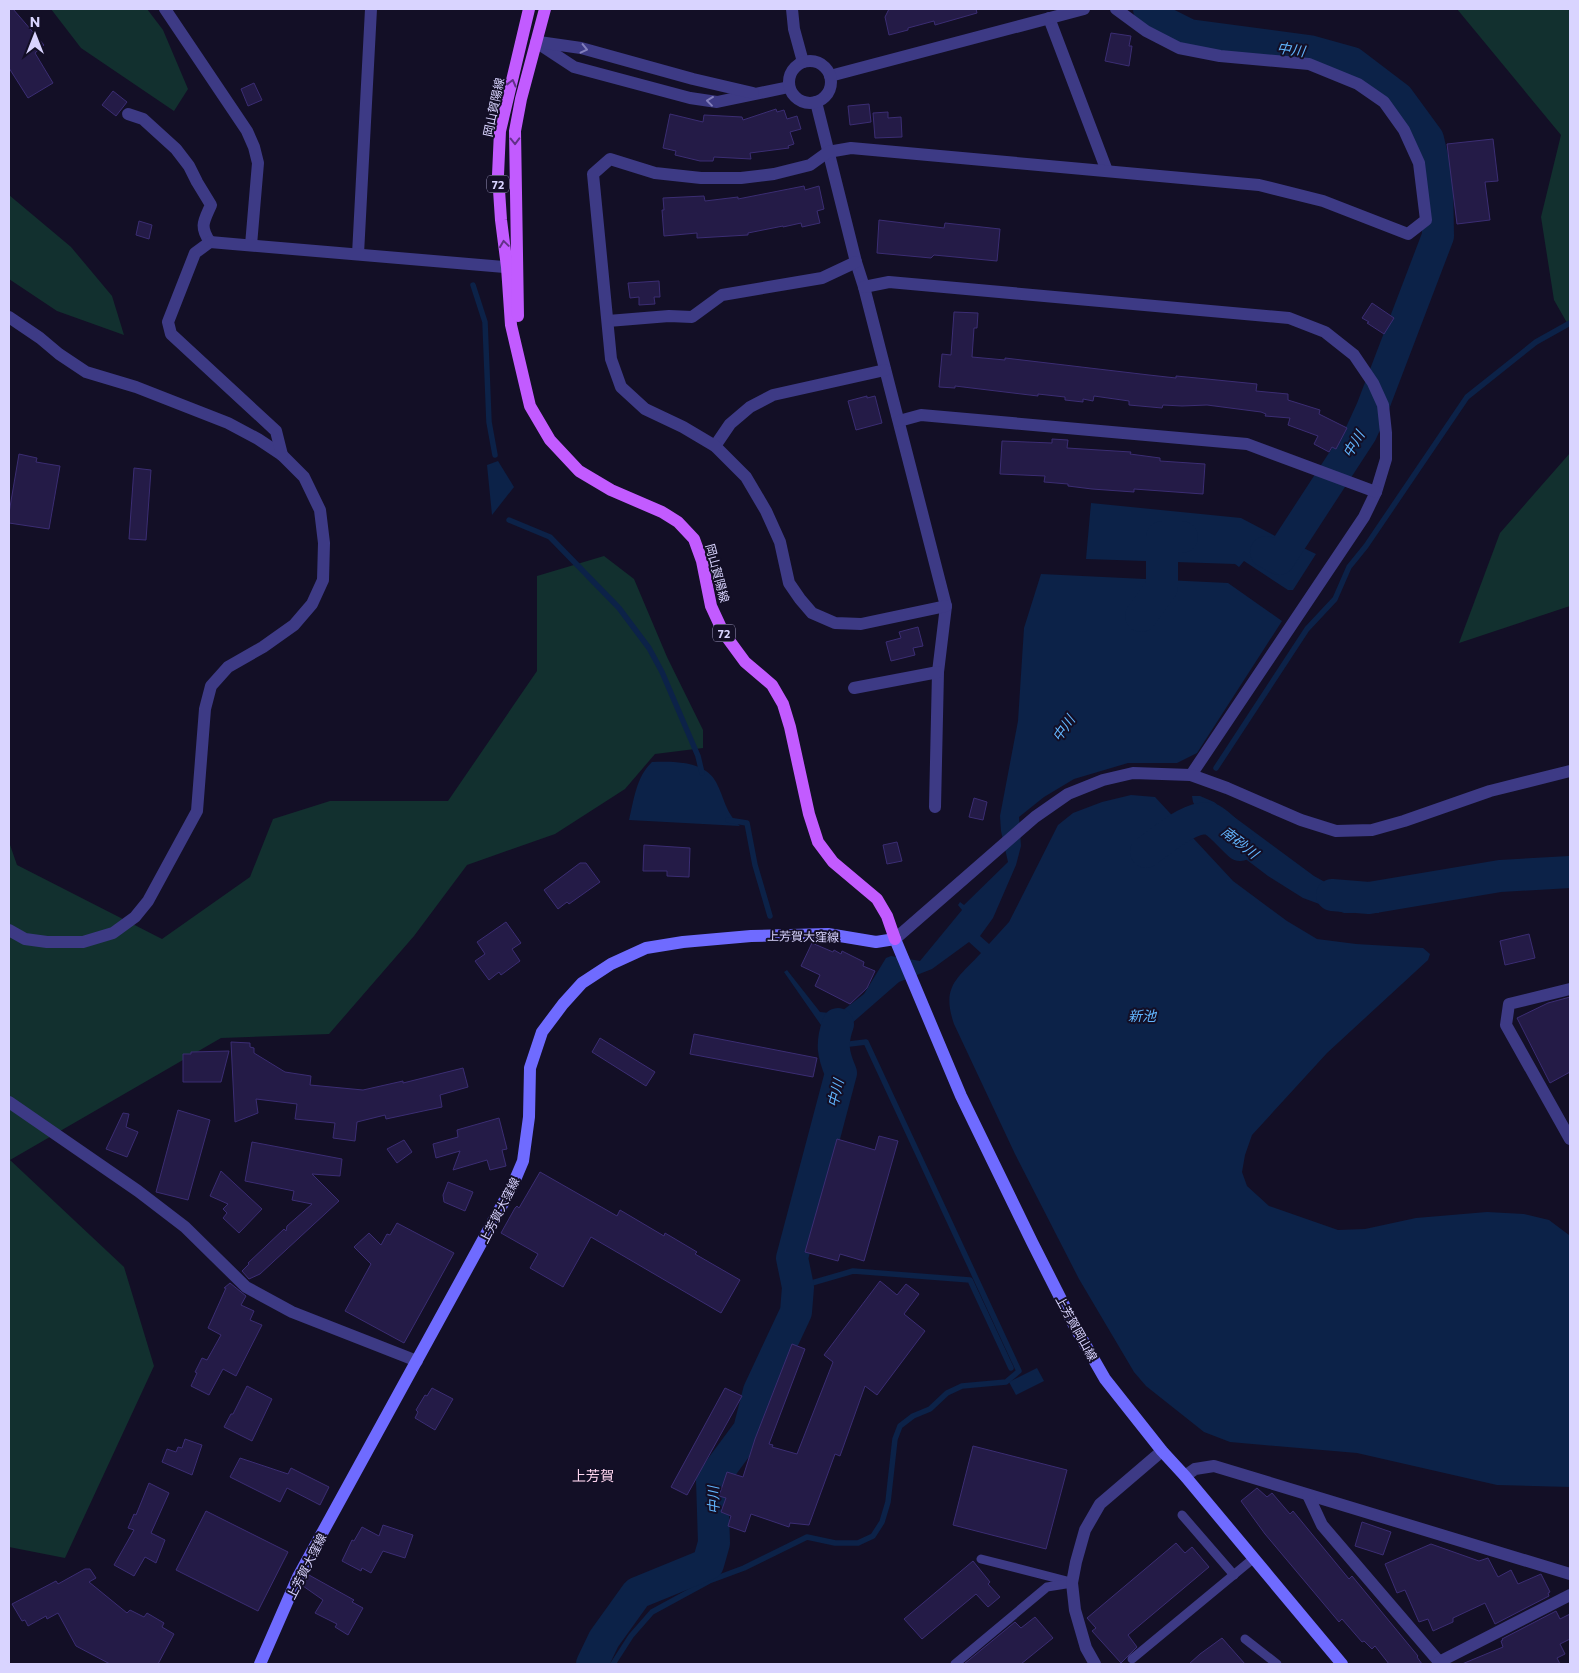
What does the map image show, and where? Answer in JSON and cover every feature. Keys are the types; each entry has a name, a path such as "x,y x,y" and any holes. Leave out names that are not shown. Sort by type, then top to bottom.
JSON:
{"main road":[{"name":"岡山賀陽線","path":"512,268 500,220 498,176 500,131 530,9"},
{"name":"岡山賀陽線","path":"545,9 521,99 515,131 512,268 518,361 530,406 550,440 579,471 611,490 662,512 678,522 694,539 702,562 711,606 723,632 745,662 772,685 783,704 790,726 809,814 818,842 833,862 877,899 888,916 897,944"},
{"name":"上芳賀大窪線","path":"260,1664 298,1577 512,1187 522,1161 529,1117 530,1068 542,1032 562,1004 582,983 611,964 646,948 682,942 751,936 828,934 897,944"},
{"name":"上芳賀岡山線","path":"897,944 961,1096 1074,1326 1106,1379 1162,1451 1186,1476 1342,1664"}],"street":[{"path":"165,9 247,132 254,147 258,163 251,245"},
{"path":"358,254 371,9"},
{"path":"792,9 794,29 803,62"},
{"path":"830,76 1084,9"},
{"path":"946,606 860,624 835,623 812,613 789,583 780,542 766,511 746,478 715,446 645,409 620,387 611,359 593,174 610,159 655,173 701,178 741,178 774,174 810,165 828,152 851,148 1259,185 1323,200 1408,234 1426,220 1419,163 1404,130 1384,102 1358,84 1309,64 1220,56 1179,48 1146,31 1116,9"},
{"path":"1049,18 1108,171"},
{"path":"523,38 536,42 580,48 693,79 758,94"},
{"path":"536,42 574,67 690,98 717,102 789,87"},
{"path":"803,62 820,63 830,76 831,82 826,95 816,102 809,103 796,99 789,87 789,74 797,64 803,62"},
{"path":"816,102 946,606 938,672 935,807"},
{"path":"128,114 142,119 176,149 189,166 211,205 203,223 204,232 210,242"},
{"path":"282,455 276,431 171,334 168,322 195,253 210,242 512,268"},
{"path":"608,321 669,316 692,317 722,295 822,278 856,262"},
{"path":"864,287 889,282 1289,318 1325,332 1354,356 1373,383 1382,405 1386,433 1386,459 1376,492 1364,517 1191,775"},
{"path":"9,317 40,338 58,354 86,372 136,387 228,423 258,439 282,455 304,478 320,510 324,543 322,580 312,604 294,626 228,667 211,686 205,710 197,811 148,901 135,917 113,933 83,942 47,942 26,939 9,930"},
{"path":"715,446 730,424 750,407 773,395 885,370"},
{"path":"899,421 921,415 1247,444 1376,492"},
{"path":"854,688 938,672"},
{"path":"897,944 1022,829 1068,794 1103,780 1133,773 1191,775 1227,788 1301,820 1336,831 1372,830 1404,821 1490,790 1570,771"},
{"path":"1570,989 1509,1004 1506,1025 1570,1139"},
{"path":"9,1102 138,1191 186,1227 246,1287 292,1312 417,1361"},
{"path":"1095,1664 1086,1648 1080,1629 1075,1610 1072,1583 1086,1530 1100,1504 1162,1451"},
{"path":"1186,1476 1195,1469 1214,1466 1570,1574"},
{"path":"1308,1495 1322,1525 1440,1663 1570,1595"}],"lane":[{"path":"1182,1515 1234,1575"},
{"path":"1132,1659 1254,1558"},
{"path":"981,1559 1072,1583"},
{"path":"955,1664 1047,1587 1072,1583"},
{"path":"1245,1638 1277,1664"}],"green space":[{"path":"51,9 147,9 163,30 188,89 174,111 81,48"},
{"path":"1457,9 1570,9 1570,328 1554,300 1541,217 1561,135"},
{"path":"9,195 71,247 112,296 124,335 57,311 9,279"},
{"path":"1570,453 1570,606 1459,643 1500,533"},
{"path":"604,556 634,579 667,657 703,730 703,748 655,754 625,789 555,834 467,865 414,936 329,1034 221,1038 10,1160 124,1267 154,1366 65,1558 9,1547 9,842 17,865 162,939 250,877 273,819 330,801 448,801 537,671 537,576"}],"water":[{"path":"498,461 514,487 492,515 487,465"},
{"path":"1091,503 1241,518 1279,538 1290,532 1298,536 1297,545 1316,554 1293,590 1288,590 1244,561 1239,567 1235,564 1086,559"},
{"name":"新池","path":"1041,574 1228,583 1282,621 1197,753 1177,763 1128,763 1074,779 1044,797 1019,817 1021,846 1016,865 993,918 980,936 989,944 1009,922 1058,825 1073,813 1102,802 1131,795 1155,797 1233,881 1287,921 1317,939 1356,944 1423,948 1430,954 1428,960 1327,1053 1252,1135 1245,1155 1242,1172 1247,1186 1269,1206 1338,1230 1365,1229 1416,1218 1487,1212 1524,1214 1549,1220 1569,1235 1570,1487 1497,1485 1357,1453 1230,1442 1204,1432 1146,1386 1134,1372 1079,1279 1015,1154 954,1024 949,1001 954,984 958,977 981,953 969,942 932,969 899,982 843,1031 837,1054 839,1061 845,1069 837,1067 829,1059 829,1052 825,1049 821,1050 823,1028 784,972 787,970 820,1012 838,1014 864,994 886,958 891,956 920,961 962,910 958,905 960,902 964,905 1008,862 1001,831 1000,816 1018,721 1024,628"},
{"path":"652,762 679,762 696,766 711,775 728,810 740,826 629,820 639,782"},
{"path":"1192,796 1200,796 1214,802 1314,876 1332,886 1351,889 1375,882 1379,913 1344,913 1303,898 1268,876 1243,857 1199,813"},
{"path":"1037,1368 1044,1381 1016,1395 1009,1382"}],"building":[{"path":"9,9 13,9 44,45 35,53 53,83 28,98 9,68"},
{"path":"889,9 976,9 977,13 935,25 934,21 889,35 885,17"},
{"path":"1111,33 1131,36 1129,46 1132,46 1129,66 1105,61"},
{"path":"254,83 262,100 248,106 241,89"},
{"path":"113,91 127,102 116,116 102,105"},
{"path":"869,104 871,122 850,125 848,106"},
{"path":"776,109 777,112 784,110 787,119 797,116 801,129 790,132 794,144 788,146 789,148 750,153 751,159 714,157 713,161 700,161 675,155 676,151 663,148 670,114 703,122 704,115 742,117 743,120"},
{"path":"888,112 888,118 901,117 902,137 875,138 873,113"},
{"path":"1493,139 1498,181 1485,182 1490,220 1457,224 1447,144"},
{"path":"804,186 805,190 819,186 824,209 817,211 820,223 802,227 801,223 783,226 748,233 748,235 697,238 697,233 664,236 663,198 704,196 705,201 738,197 738,199"},
{"path":"879,220 944,228 945,223 1000,229 997,261 934,255 931,258 877,253"},
{"path":"139,221 152,225 149,239 136,235"},
{"path":"659,281 660,297 654,297 655,304 639,305 639,297 630,298 628,283"},
{"path":"1372,303 1394,318 1384,334 1362,318"},
{"path":"954,312 978,313 977,328 974,328 972,357 1005,360 1005,358 1176,378 1176,376 1257,384 1256,391 1288,394 1288,400 1320,410 1319,414 1347,428 1336,449 1332,447 1329,452 1314,444 1318,436 1288,425 1290,418 1265,416 1266,414 1261,412 1207,405 1163,405 1162,408 1129,405 1129,401 1094,396 1093,401 1083,399 1083,402 1065,400 1065,397 1038,394 1038,396 955,386 955,388 939,387 942,354 951,355"},
{"path":"867,396 867,398 875,396 882,423 856,430 848,401"},
{"path":"1052,439 1068,440 1067,448 1131,452 1130,454 1160,458 1160,461 1205,464 1203,494 1134,489 1134,492 1092,489 1044,482 1045,476 1000,474 1002,441 1052,443"},
{"path":"19,454 37,458 36,462 60,466 49,529 9,523"},
{"path":"134,468 151,470 146,540 129,539"},
{"path":"918,627 923,646 913,648 915,655 891,661 886,642 901,638 899,632"},
{"path":"974,798 987,802 983,820 969,817"},
{"path":"897,842 902,861 887,864 883,845"},
{"path":"644,845 690,848 689,877 667,876 667,871 643,871"},
{"path":"580,863 586,863 600,882 569,904 567,902 558,909 544,890"},
{"path":"506,922 521,943 512,949 520,961 501,975 499,972 489,980 475,961 485,954 477,942"},
{"path":"1529,934 1535,958 1505,965 1500,941"},
{"path":"812,943 833,952 834,950 841,954 842,951 864,962 863,966 875,971 867,988 850,1004 815,986 820,975 801,966"},
{"path":"1570,997 1570,1072 1550,1083 1517,1018 1548,1003"},
{"path":"694,1034 817,1058 813,1077 690,1054"},
{"path":"600,1038 655,1072 646,1086 592,1052"},
{"path":"231,1042 250,1043 250,1047 254,1048 254,1053 285,1072 311,1076 310,1085 363,1090 403,1081 403,1083 463,1068 468,1087 440,1095 442,1107 386,1119 385,1115 357,1122 355,1141 333,1138 335,1123 295,1119 297,1104 256,1099 258,1113 235,1122"},
{"path":"229,1051 221,1082 183,1082 183,1054"},
{"path":"178,1110 210,1120 188,1200 156,1192"},
{"path":"123,1113 129,1114 126,1127 138,1132 127,1157 106,1149"},
{"path":"499,1118 507,1149 502,1150 506,1166 490,1170 487,1160 453,1170 460,1151 436,1158 433,1144 458,1137 457,1130"},
{"path":"879,1136 898,1141 864,1261 840,1254 838,1261 805,1252 837,1139 875,1150"},
{"path":"404,1140 412,1152 397,1163 387,1149"},
{"path":"252,1142 342,1159 340,1176 312,1174 339,1201 260,1274 249,1279 242,1271 248,1263 284,1229 286,1231 287,1226 312,1204 292,1200 294,1191 245,1181"},
{"path":"221,1171 262,1209 239,1233 223,1218 227,1213 223,1209 228,1204 210,1196"},
{"path":"540,1172 617,1216 620,1210 664,1236 665,1233 697,1252 695,1254 740,1280 721,1313 591,1237 563,1287 530,1268 538,1254 501,1233 515,1208 517,1206 519,1208"},
{"path":"448,1182 473,1192 465,1211 444,1202 443,1195"},
{"path":"397,1223 454,1253 404,1343 345,1311 371,1264 354,1247 369,1233 381,1245 387,1234 390,1235"},
{"path":"880,1281 897,1295 906,1284 919,1294 904,1314 925,1331 877,1395 865,1386 840,1456 835,1454 809,1525 790,1523 789,1527 751,1514 745,1532 728,1526 731,1516 721,1512 726,1498 719,1496 727,1472 743,1477 755,1439 792,1344 805,1349 769,1444 773,1445 772,1447 797,1454 833,1362 824,1355"},
{"path":"230,1283 246,1296 241,1305 254,1311 250,1320 262,1325 236,1376 223,1369 209,1395 191,1386 202,1358 207,1360 221,1335 208,1328 226,1288 224,1288"},
{"path":"247,1386 272,1399 252,1441 224,1427"},
{"path":"432,1388 453,1399 435,1430 415,1418 418,1412 416,1410 425,1395 427,1396"},
{"path":"725,1388 742,1396 687,1495 671,1487"},
{"path":"185,1439 202,1445 192,1475 162,1462 167,1449 176,1452 178,1447 182,1448"},
{"path":"973,1446 1067,1470 1046,1549 953,1525"},
{"path":"240,1458 288,1474 291,1468 329,1487 320,1505 287,1488 280,1502 230,1477"},
{"path":"149,1483 169,1493 151,1533 165,1540 156,1563 145,1557 134,1576 114,1565 134,1530 128,1528 134,1514 136,1515"},
{"path":"1257,1488 1267,1497 1272,1493 1290,1514 1293,1511 1349,1579 1352,1576 1418,1656 1422,1664 1389,1664 1375,1646 1372,1649 1364,1641 1362,1642 1342,1619 1339,1622 1265,1534 1241,1501"},
{"path":"206,1511 288,1552 258,1611 176,1570"},
{"path":"1362,1522 1391,1532 1383,1555 1355,1546"},
{"path":"383,1525 413,1535 405,1558 383,1551 371,1573 362,1568 361,1571 342,1561 352,1540 354,1541 362,1527 379,1536"},
{"path":"1176,1543 1185,1553 1192,1547 1209,1567 1128,1635 1137,1647 1121,1663 1092,1631 1096,1628 1087,1618"},
{"path":"1431,1544 1479,1561 1488,1558 1498,1577 1511,1570 1518,1584 1541,1574 1550,1592 1548,1593 1549,1596 1495,1624 1485,1603 1453,1618 1453,1622 1433,1631 1428,1619 1419,1622 1405,1590 1397,1593 1385,1564"},
{"path":"973,1561 990,1582 988,1584 1000,1597 988,1607 976,1594 922,1639 904,1619"},
{"path":"85,1569 90,1569 96,1578 89,1582 127,1613 130,1610 144,1617 147,1613 164,1623 162,1627 174,1634 158,1664 110,1664 76,1646 58,1613 47,1619 46,1616 28,1626 25,1620 22,1621 12,1604 56,1581 58,1584"},
{"path":"309,1575 354,1600 352,1602 363,1608 348,1635 335,1627 337,1624 315,1613 323,1600 303,1586"},
{"path":"1556,1611 1560,1619 1570,1614 1570,1639 1560,1644 1565,1654 1557,1658 1560,1664 1462,1664 1503,1647 1502,1639"},
{"path":"1035,1617 1053,1638 1021,1664 964,1664 1015,1622 1021,1628"},
{"path":"1222,1638 1245,1664 1189,1664 1200,1654"}],"waterway":[{"name":"中川","path":"1149,9 1161,21 1189,35 1309,51 1352,63 1398,98 1428,139 1437,178 1438,236 1372,409 1361,433 1279,559 1266,552"},
{"path":"473,285 485,322 489,422 495,455"},
{"path":"1216,768 1307,629 1335,599 1349,567 1366,546 1467,397 1536,342 1570,323"},
{"path":"509,520 550,537 619,608 649,648 662,672 698,756 702,773"},
{"name":"中川","path":"1141,616 1162,587 1162,537 1182,537"},
{"name":"南砂川","path":"1146,852 1179,828 1198,819 1207,818 1217,823 1240,845"},
{"path":"728,820 747,823 755,865 770,916"},
{"name":"南砂川","path":"1332,895 1369,898 1500,876 1570,872"},
{"name":"中川","path":"592,1664 604,1639 637,1593 708,1564 714,1543 712,1480 749,1430 759,1391 796,1312 798,1287 792,1258 841,1073 834,1049 834,1037 838,1024"},
{"path":"613,1664 631,1636 652,1612 709,1581 744,1568 807,1537 835,1543 858,1543 873,1536 882,1522 888,1502 895,1439 900,1426 913,1416 930,1409 947,1393 962,1386 1006,1382 1019,1371 866,1042 833,1046"},
{"path":"798,1287 853,1271 970,1280 1011,1368"}],"district":[{"name":"上芳賀","path":"593,1475"}]}
